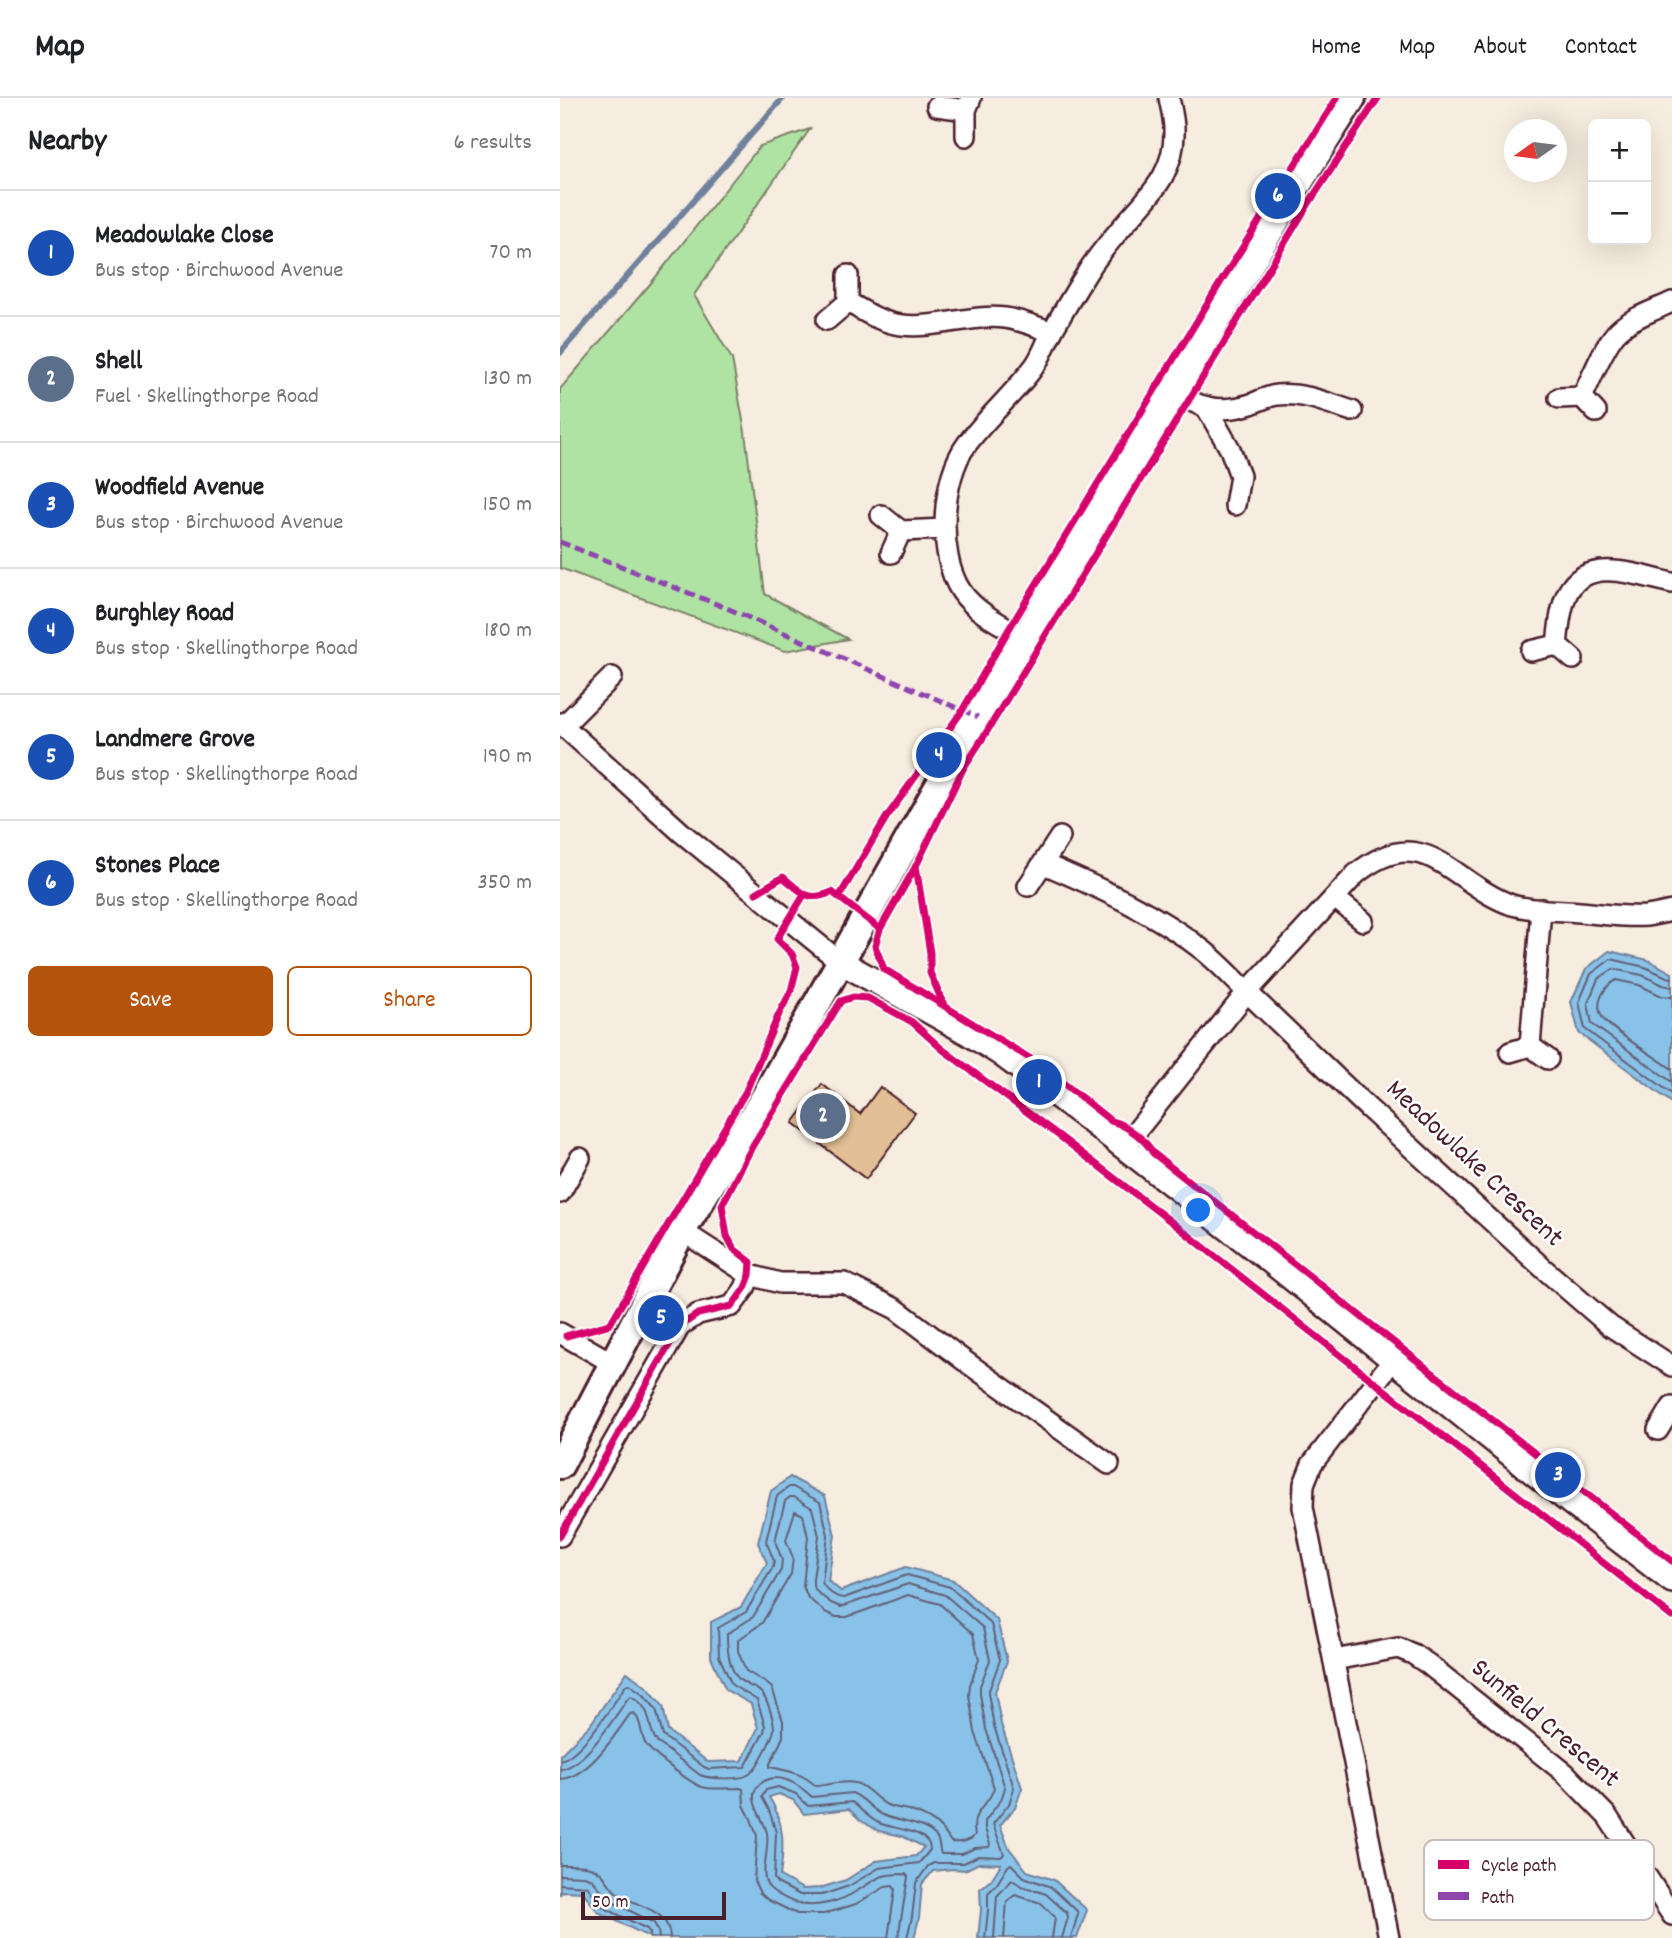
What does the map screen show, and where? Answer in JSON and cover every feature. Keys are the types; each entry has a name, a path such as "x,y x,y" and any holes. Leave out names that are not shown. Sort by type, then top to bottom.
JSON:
{"main road":[{"path":"560,1465 682,1231 763,1100 970,730 1172,391 1352,98"}],"street":[{"path":"1024,637 976,609 961,592 950,569 945,529 946,502 953,473 965,446 1035,365 1089,269 1162,179 1171,157 1174,130 1169,98"},
{"path":"937,106 968,104 966,136"},
{"path":"827,320 848,302 848,275"},
{"path":"848,302 874,318 902,325 934,324 967,318 1005,318 1052,332"},
{"path":"1583,397 1618,330 1672,302"},
{"path":"1172,391 1188,401 1225,410 1249,405 1275,395 1304,395 1352,411"},
{"path":"1559,398 1583,397"},
{"path":"1583,397 1596,412"},
{"path":"1206,407 1230,449 1240,476 1235,505"},
{"path":"881,515 901,531 945,529"},
{"path":"891,553 901,531"},
{"path":"1557,645 1566,594 1576,579 1596,571 1623,571 1672,583"},
{"path":"1531,651 1557,645"},
{"path":"1557,645 1573,659"},
{"path":"612,677 562,725 682,833 839,961 968,1033 1001,1054 1089,1120 1672,1581"},
{"path":"1028,886 1060,837"},
{"path":"1123,1148 1247,992 1356,874 1370,862 1388,854 1408,852 1431,857 1448,865 1493,897 1515,906 1645,916 1672,911"},
{"name":"Meadowlake Crescent","path":"1044,864 1099,887 1147,913 1204,951 1368,1108 1544,1269 1610,1326 1672,1366"},
{"path":"1335,898 1363,921"},
{"path":"1530,1046 1541,909"},
{"path":"1510,1052 1530,1046"},
{"path":"1530,1046 1548,1059"},
{"path":"560,1193 580,1158"},
{"path":"682,1231 750,1275 780,1283 844,1283 896,1309 1109,1464"},
{"path":"560,1536 680,1326 698,1314 732,1306 745,1288 750,1275"},
{"path":"560,1333 614,1364"},
{"path":"1388,1938 1303,1507 1304,1484 1312,1464 1393,1360"},
{"path":"1658,1430 1672,1407"},
{"name":"Sunfield Crescent","path":"1334,1660 1398,1648 1413,1654 1565,1773 1607,1816 1623,1840"},
{"name":"Sunfield Crescent","path":"1654,1888 1672,1915"}],"green space":[{"path":"810,129 694,295 732,359 745,432 765,594 848,639 785,651 560,568 560,389 651,283 760,146"}],"water":[{"path":"1609,951 1648,960 1672,973 1672,1103 1579,1033 1571,1002 1586,969"},
{"path":"790,1477 825,1496 835,1535 828,1581 841,1591 906,1567 953,1580 997,1620 1007,1661 995,1692 1001,1724 1022,1788 1015,1808 1000,1825 1009,1848 1027,1871 1054,1880 1087,1910 1077,1938 978,1938 980,1889 991,1880 1001,1864 979,1863 965,1870 933,1871 922,1884 914,1938 651,1938 598,1912 583,1892 562,1891 560,1895 560,1755 590,1725 627,1672 648,1688 663,1706 668,1731 708,1762 742,1761 758,1728 751,1704 726,1690 711,1657 711,1622 741,1607 767,1563 758,1543 771,1491","holes":["779,1794 793,1800 804,1814 849,1809 860,1820 879,1831 902,1836 924,1847 916,1856 876,1861 846,1880 820,1888 803,1889 780,1876 781,1826 769,1797"]}],"building":[{"path":"822,1084 860,1114 880,1087 915,1113 866,1179 793,1123"}],"waterway":[{"path":"560,353 783,98"}],"marked path":[{"path":"560,542 729,609 978,717"}],"cycle path":[{"path":"839,897 886,818 962,711 1009,629 1222,280 1337,98"},
{"path":"1378,98 1309,203 964,767 916,866 880,929 875,946 884,969 1039,1064 1111,1121 1135,1133 1153,1153 1672,1561"},
{"path":"916,866 930,953 930,973 944,1005"},
{"path":"756,893 783,877 811,896 832,892 880,929"},
{"path":"566,1336 610,1324 746,1091 791,991 797,967 792,954 777,939 804,895"},
{"path":"560,1536 680,1326 698,1314 732,1306 745,1288 751,1262 734,1249 727,1236 722,1205 753,1145 841,1001 853,997 868,998 912,1022 942,1049 1182,1230 1672,1617"}],"place":[{"name":"Stones Place","path":"1278,196"},
{"name":"Burghley Road","path":"939,755"},
{"name":"Meadowlake Close","path":"1039,1082"},
{"name":"Shell","path":"823,1116"},
{"name":"Landmere Grove","path":"661,1318"},
{"name":"Woodfield Avenue","path":"1558,1475"}]}
